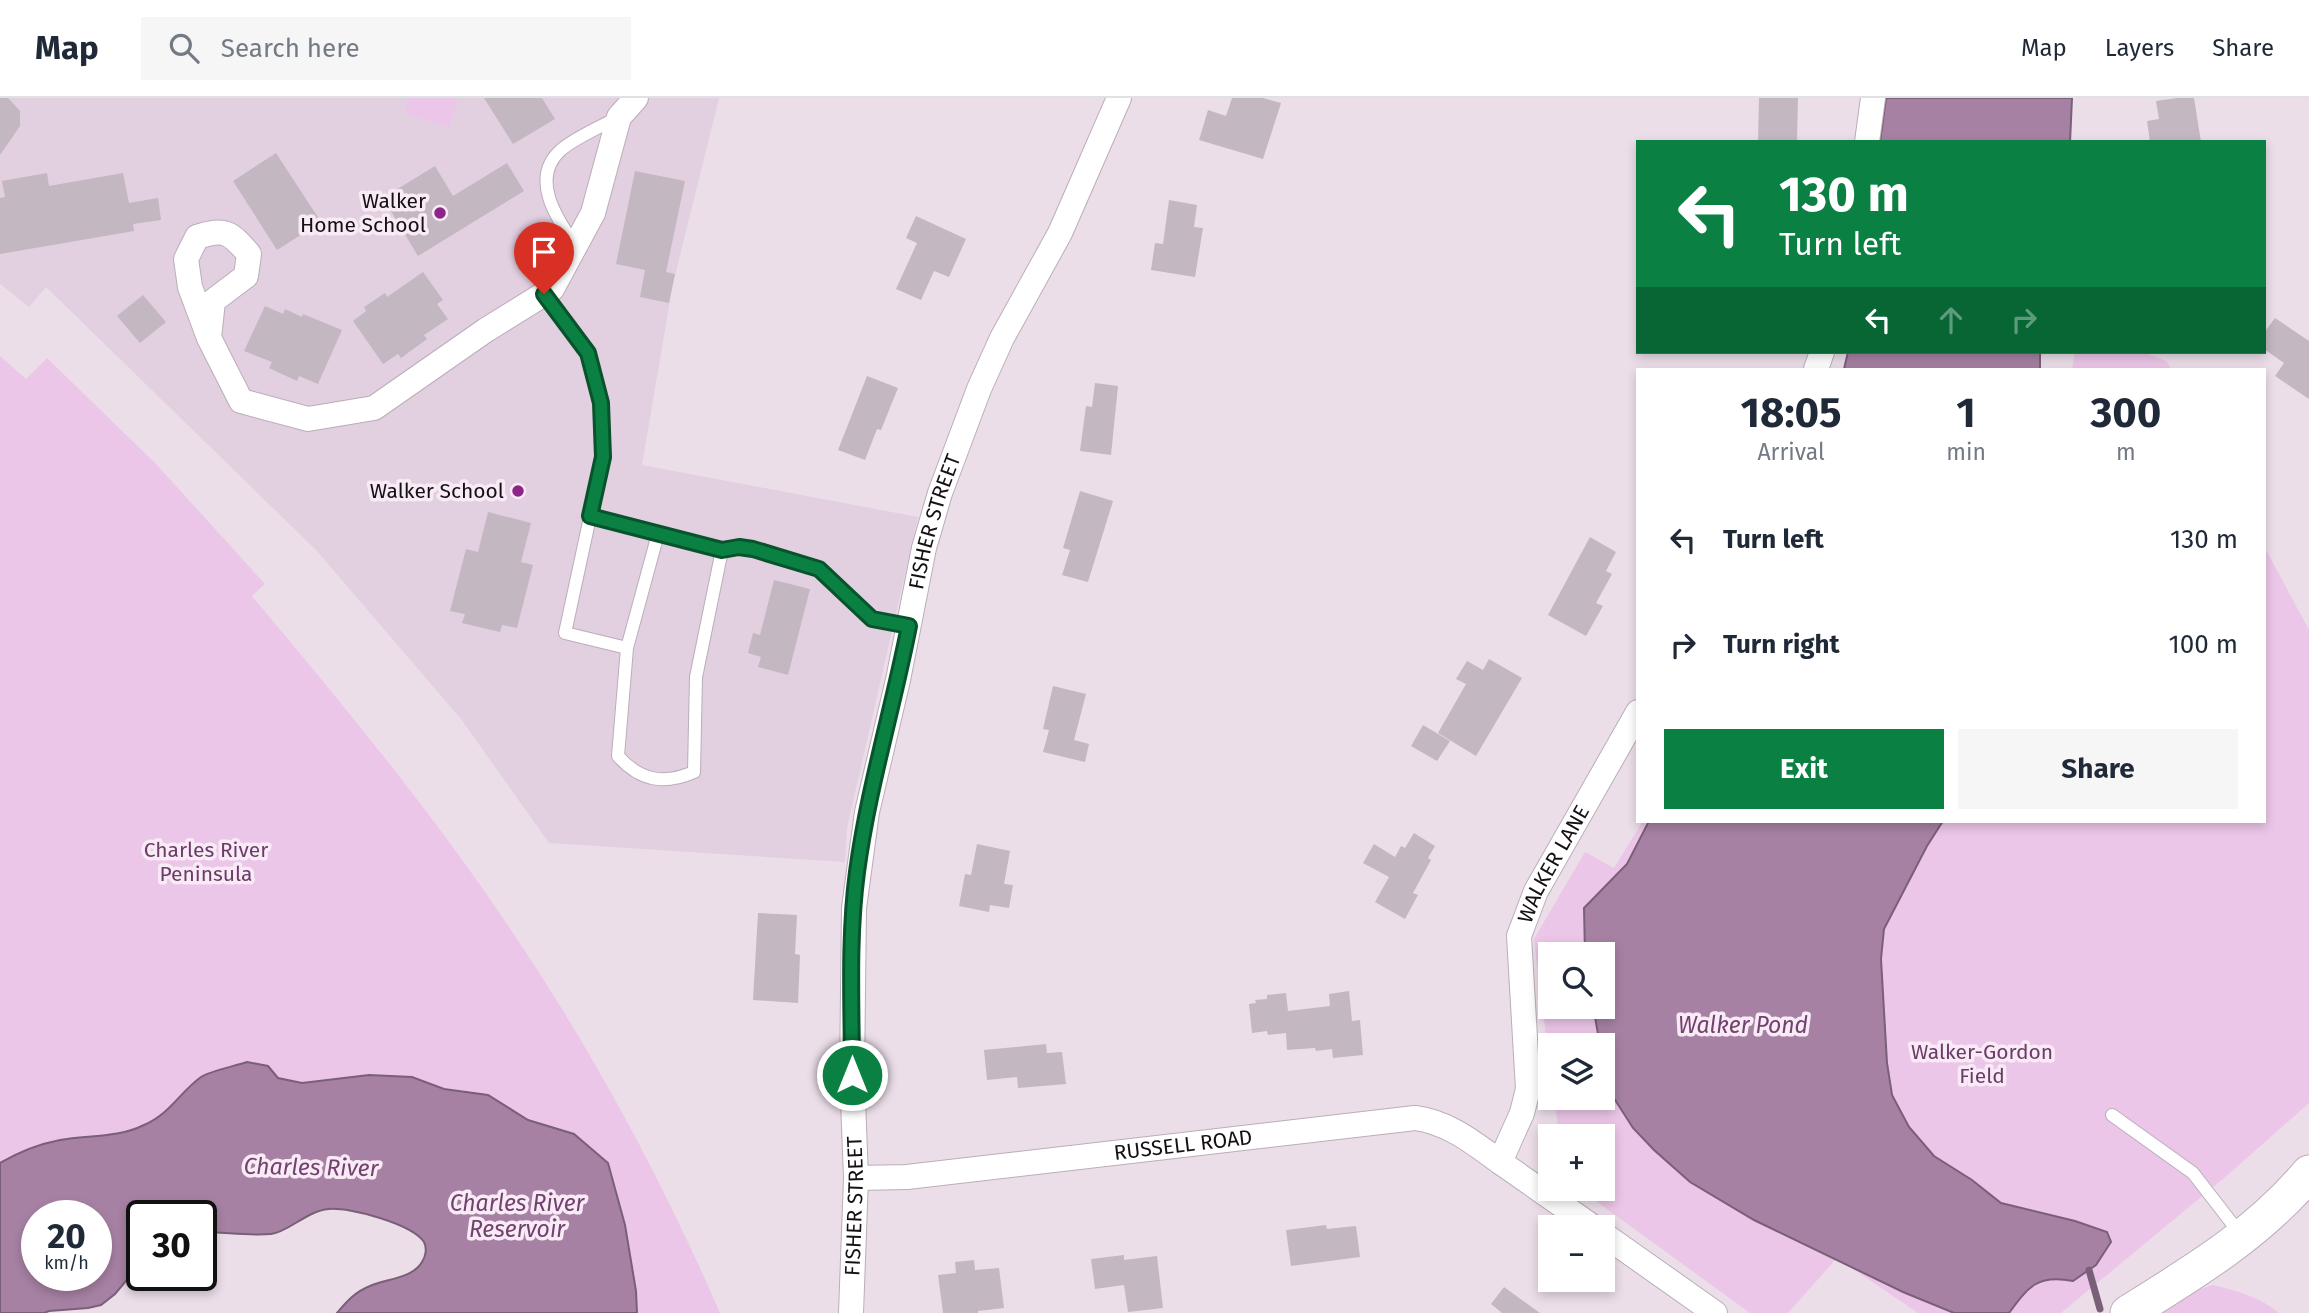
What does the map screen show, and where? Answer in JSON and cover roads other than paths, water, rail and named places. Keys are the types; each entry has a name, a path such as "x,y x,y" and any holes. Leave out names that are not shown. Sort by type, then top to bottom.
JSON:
{"street":[{"path":"209,338 241,401 308,419 373,408 486,330 552,289 593,213 619,117 636,98"},
{"name":"FISHER STREET","path":"851,1313 856,1178 852,1075 852,942 855,896 867,812 931,520 979,389 1002,338 1060,233 1119,98"},
{"path":"1867,140 1873,98"},
{"name":"WALKER LANE","path":"1500,1162 1522,1113 1528,1089 1519,936 1536,891 1636,716"},
{"name":"RUSSELL ROAD","path":"856,1178 907,1177 1415,1118 1450,1128 1500,1162"},
{"path":"1500,1162 1576,1215"},
{"path":"2128,1313 2219,1256 2286,1201 2309,1173"},
{"path":"1615,1242 1715,1313"}],"lane":[{"path":"575,245 555,218 549,201 546,184 548,167 554,156 564,147 619,117"},
{"path":"544,294 588,353 601,403 603,457 565,633 627,648"},
{"path":"590,516 722,550 739,547 753,549 819,569 872,619 909,626"},
{"path":"658,534 627,648 618,757 630,770 657,780 680,778 694,772 696,677 722,550"},
{"path":"2112,1115 2193,1173 2243,1236"}],"water":[{"path":"1886,98 2072,98 2070,140 1880,140"},
{"path":"1848,354 2040,354 2040,368 1844,368"},
{"name":"Walker Pond","path":"1648,823 1942,823 1884,929 1881,959 1887,1063 1892,1095 1909,1127 1934,1156 1972,1180 2001,1203 2075,1221 2107,1232 2111,1242 2096,1265 2073,1281 2051,1279 2035,1284 2009,1313 1954,1313 1903,1292 1754,1220 1690,1182 1633,1128 1615,1100 1615,1033 1598,1033 1595,1019 1615,1019 1615,942 1585,942 1584,908 1627,864"},
{"name":"Charles River Reservoir","path":"247,1062 268,1066 278,1078 302,1083 369,1075 412,1077 444,1089 488,1095 528,1120 574,1134 608,1163 625,1225 637,1313 337,1313 365,1288 412,1272 424,1257 424,1242 417,1235 394,1223 339,1209 313,1213 284,1230 271,1234 217,1233 217,1200 126,1200 126,1281 115,1294 101,1305 88,1308 44,1313 0,1313 0,1163 14,1155 52,1142 134,1129 161,1115 201,1077"}],"waterway":[{"path":"2089,1270 2100,1309"}],"place":[{"name":"Walker Home School","path":"440,213"},
{"name":"Walker School","path":"518,491"}],"park label":[{"name":"Charles River Peninsula","path":"206,862"},
{"name":"Walker-Gordon Field","path":"1982,1064"}],"water label":[{"name":"Charles River","path":"311,1167"}]}
